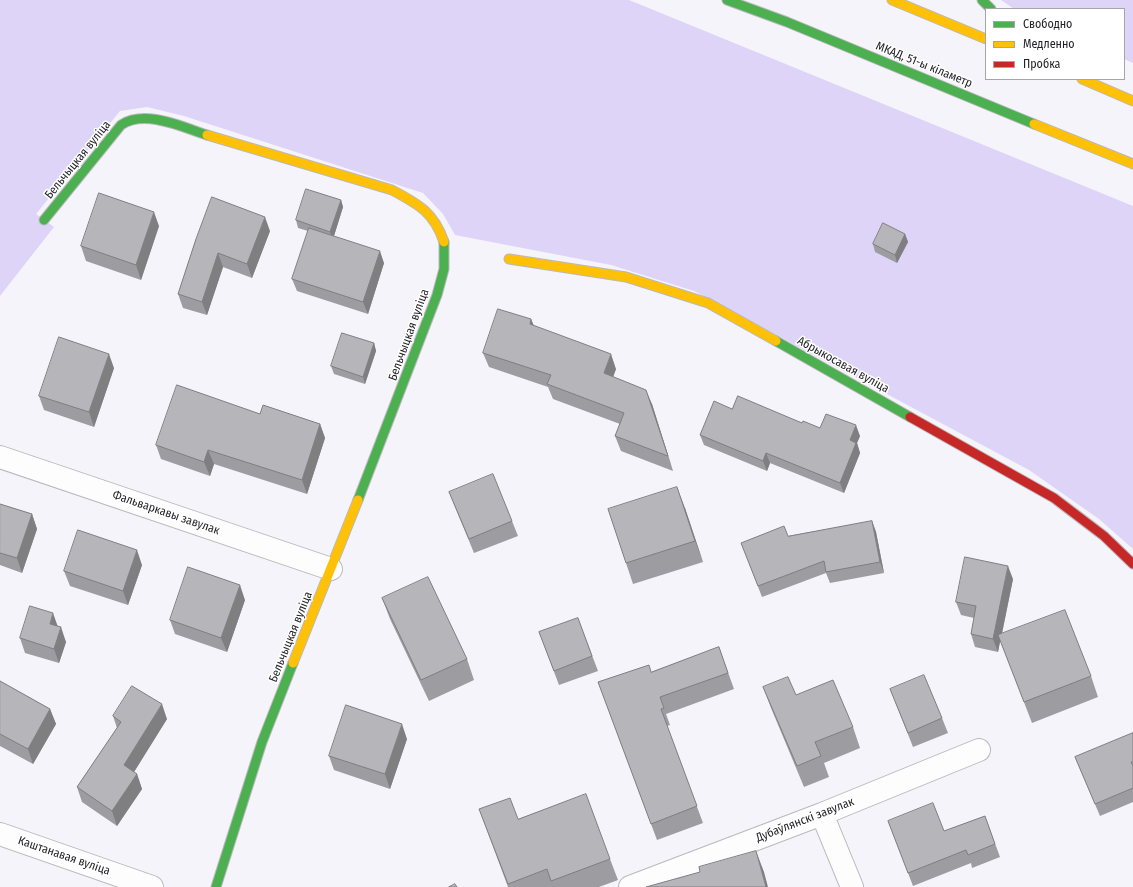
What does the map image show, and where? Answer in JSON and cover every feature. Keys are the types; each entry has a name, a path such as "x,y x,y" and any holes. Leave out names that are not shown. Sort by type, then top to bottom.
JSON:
{"main road":[{"name":"МКАД, 51-ы кіламетр","path":"727,0 787,22 1133,164"},
{"path":"892,0 985,39"},
{"path":"982,0 989,8"},
{"path":"1084,80 1133,101"},
{"name":"Бельчыцкая вуліца","path":"44,220 121,126 129,120 141,117 154,119 392,190 418,204 437,224 444,241 444,269 437,295 262,742 216,887"},
{"name":"Абрыкосавая вуліца","path":"509,259 626,277 708,303 1054,498 1104,536 1133,564"}],"street":[{"name":"Фальваркавы завулак","path":"0,457 331,569"},
{"name":"Дубаўлянскі завулак","path":"630,887 822,814 979,750"},
{"path":"822,814 852,887"},
{"name":"Каштанавая вуліца","path":"0,834 152,887"}],"shaded area":[{"path":"0,0 629,0 1133,206 1133,549 1099,519 1029,470 694,291 611,265 455,235 443,214 423,193 184,116 147,107 120,111 36,214 54,227 0,296"},
{"path":"1001,0 1133,0 1133,63 1125,59 1125,8 1013,8"}],"building":[{"path":"306,189 341,200 330,232 296,220"},
{"path":"99,193 154,212 136,265 81,246"},
{"path":"212,197 265,217 247,264 218,253 202,302 178,294 196,239"},
{"path":"883,223 905,234 895,255 873,244"},
{"path":"309,228 380,251 363,302 292,279"},
{"path":"498,309 531,319 530,324 611,354 604,373 646,390 668,456 615,436 624,413 547,384 551,375 483,353"},
{"path":"342,333 374,343 363,377 331,366"},
{"path":"59,337 109,354 89,412 39,396"},
{"path":"177,385 260,414 263,405 320,424 302,480 208,450 204,462 156,445"},
{"path":"738,396 802,423 803,421 820,428 826,414 856,425 850,440 856,443 840,483 766,453 763,461 700,435 714,401 732,409"},
{"path":"493,474 512,521 469,539 449,492"},
{"path":"677,487 695,541 626,563 608,509"},
{"path":"0,504 32,514 17,558 0,553"},
{"path":"872,521 880,562 826,572 824,561 758,586 741,543 784,526 788,536"},
{"path":"78,530 137,550 123,591 64,571"},
{"path":"965,557 1008,566 993,639 971,634 976,606 956,602"},
{"path":"188,567 240,585 221,638 170,620"},
{"path":"428,577 467,659 421,680 382,598"},
{"path":"30,606 53,613 50,624 61,627 54,649 20,638"},
{"path":"1065,610 1091,676 1024,702 998,635"},
{"path":"578,618 592,656 554,671 539,632"},
{"path":"719,647 728,673 660,697 664,708 661,709 697,806 651,824 598,682 649,665 651,672"},
{"path":"924,675 942,718 908,733 890,689"},
{"path":"788,677 796,695 833,680 853,727 815,742 821,756 797,766 763,687"},
{"path":"0,681 50,709 28,749 0,734"},
{"path":"132,686 162,704 124,765 137,774 112,811 77,787 121,722 113,716"},
{"path":"346,705 402,724 385,774 329,756"},
{"path":"1133,733 1133,762 1131,762 1133,766 1133,788 1095,804 1075,757"},
{"path":"586,794 610,859 551,881 547,869 508,884 479,809 510,798 518,819"},
{"path":"933,803 944,831 985,816 995,844 968,855 966,850 908,873 888,821"},
{"path":"756,851 766,887 646,887 700,872 699,867"},
{"path":"455,884 457,887 449,887"}],"traffic: fast":[{"path":"727,0 787,22 1034,124"},
{"path":"982,0 990,8"},
{"path":"44,220 121,125 141,119 152,119 175,124 207,135"},
{"path":"358,500 437,295 444,269 444,242"},
{"path":"776,341 910,417"},
{"path":"216,887 262,742 293,663"}],"traffic: slow":[{"path":"892,0 985,39"},
{"path":"1084,80 1133,101"},
{"path":"1034,124 1133,164"},
{"path":"207,135 392,190 424,210 435,223 444,242"},
{"path":"509,259 626,277 708,303 776,341"},
{"path":"293,663 358,500"}],"traffic: jam":[{"path":"910,417 1054,498 1104,536 1133,564"}]}
